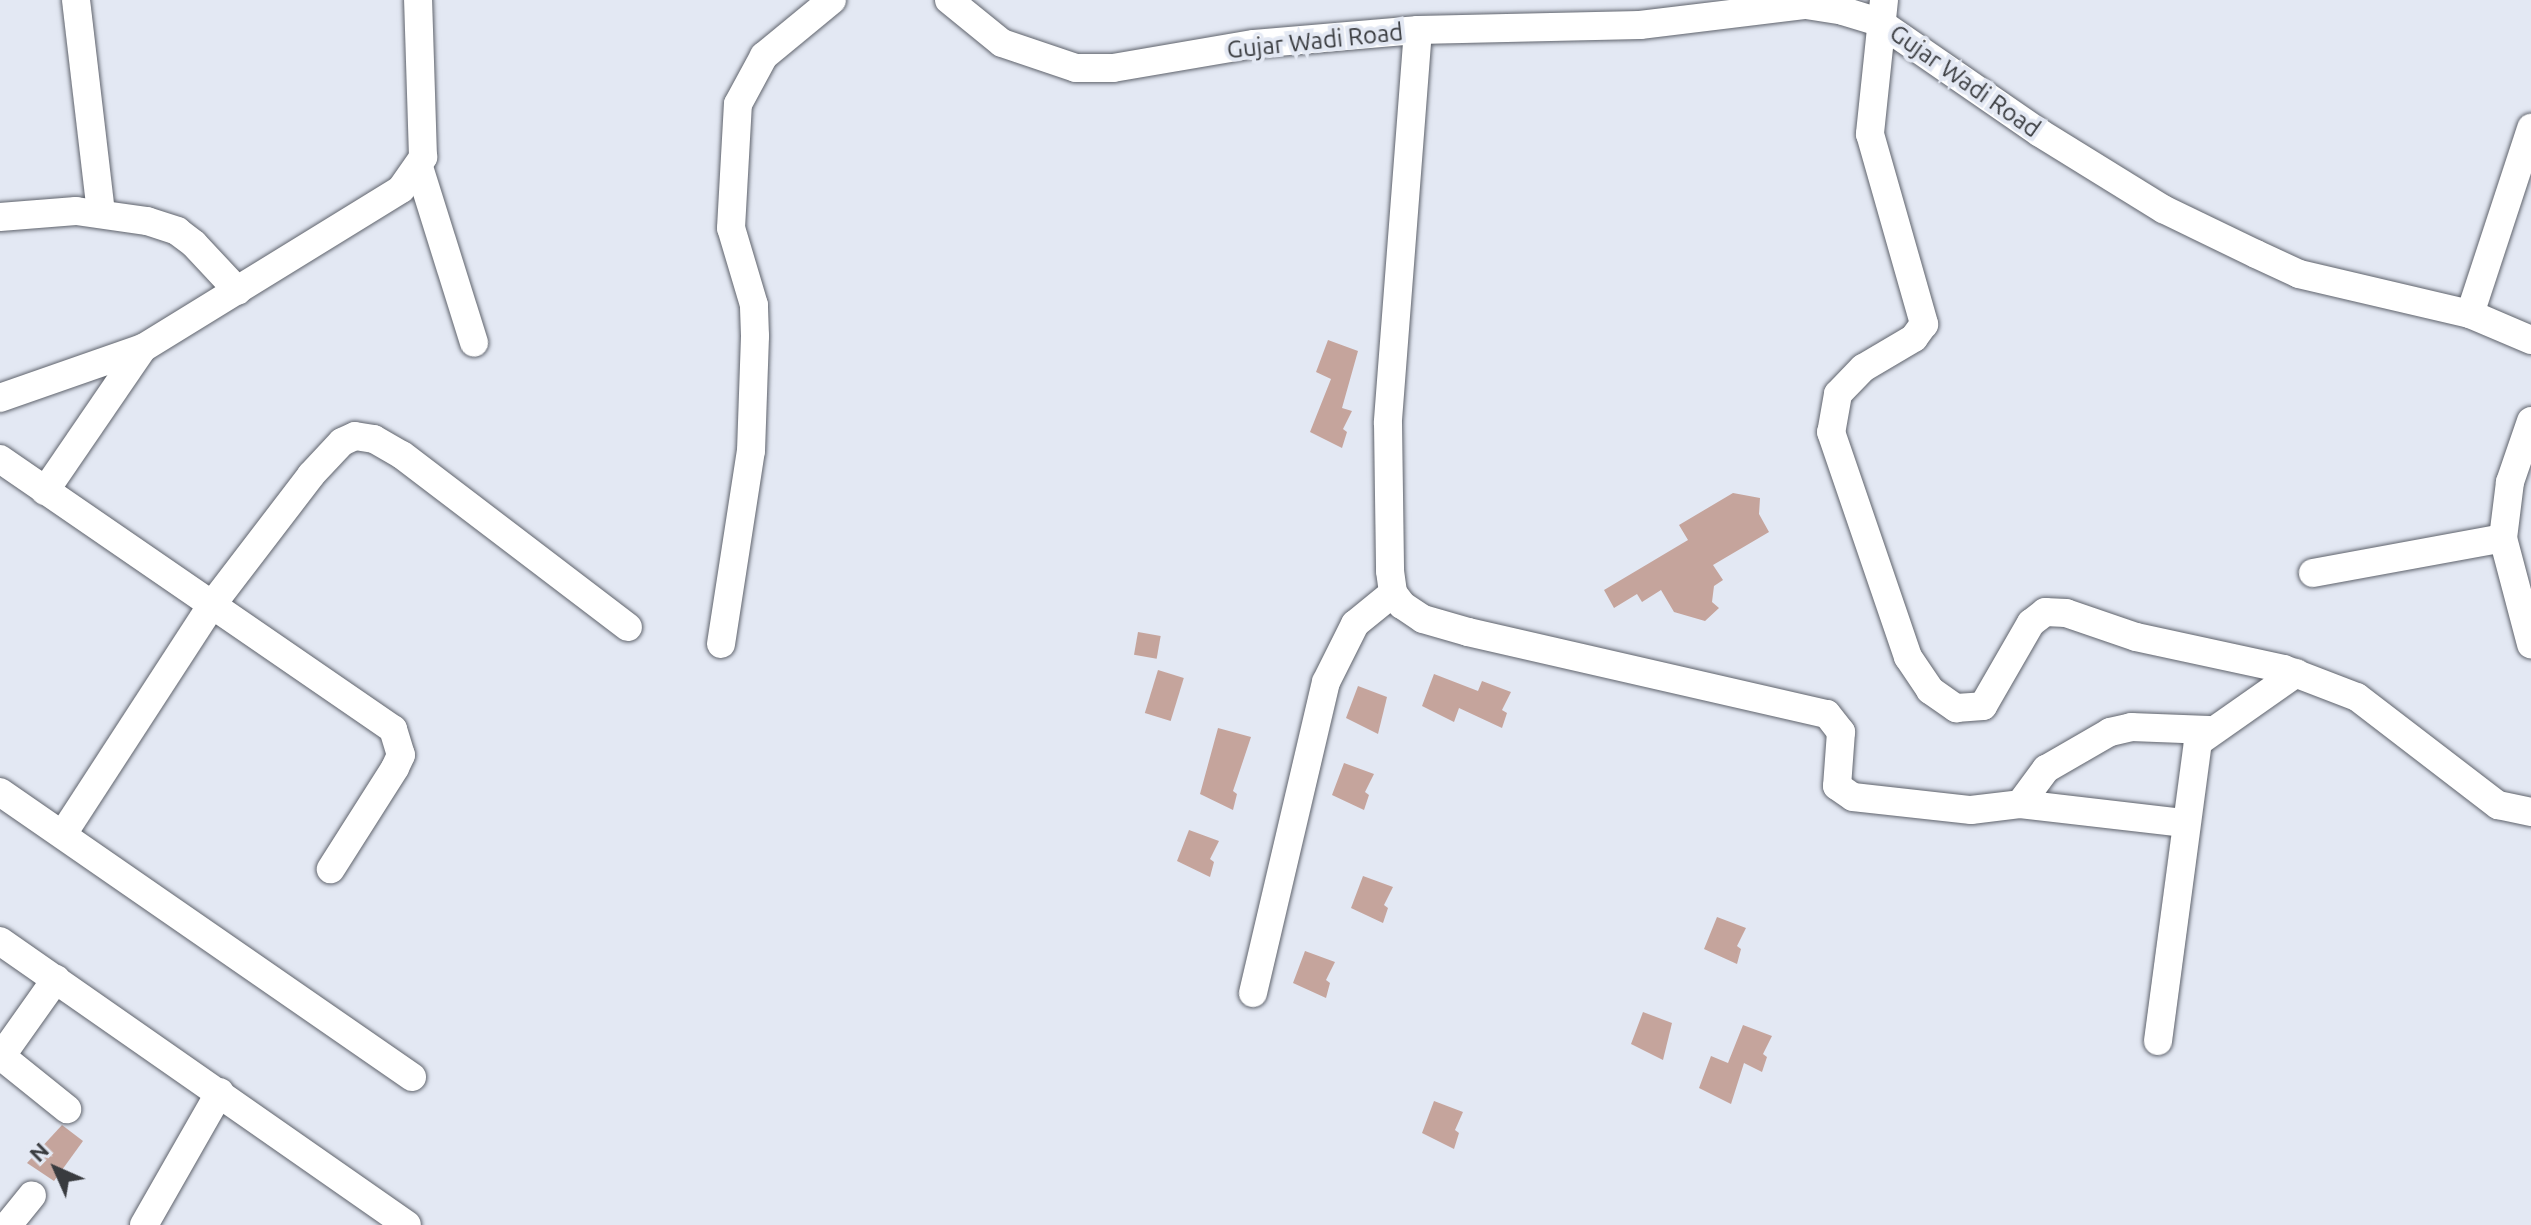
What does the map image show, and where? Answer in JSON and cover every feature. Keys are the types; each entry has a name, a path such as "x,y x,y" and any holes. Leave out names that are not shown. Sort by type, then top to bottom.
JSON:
{"street":[{"path":"76,0 101,214"},
{"path":"418,0 419,167 474,343"},
{"path":"721,644 751,451 755,350 754,305 731,228 738,104 764,56 832,0"},
{"name":"Gujar Wadi Road","path":"949,0 1002,43 1076,68 1113,68 1254,44 1418,30 1640,25 1806,5 1882,11 2040,133 2163,209 2299,274 2470,314 2531,340"},
{"path":"1882,11 1870,134 1924,324 1914,338 1863,368 1838,394 1831,432 1908,657 1945,704 1977,709 1990,699 2031,623 2054,611 2136,637 2296,673 2357,697 2498,805 2531,812"},
{"path":"1418,30 1390,378 1393,593 1423,619 1438,624 1827,714 1841,732 1835,780 1853,797 1971,810 2020,804 2185,823"},
{"path":"2470,314 2531,128"},
{"path":"0,398 143,348 382,203 419,167"},
{"path":"0,217 101,214 177,231 238,291"},
{"path":"45,491 143,348"},
{"path":"2531,421 2510,482 2503,538 2531,644"},
{"path":"63,834 211,606 311,475 342,442 368,436 402,455 628,627"},
{"path":"0,459 211,606 378,716 400,743 395,768 331,869"},
{"path":"2313,573 2503,538"},
{"path":"1253,993 1326,682 1355,624 1393,593"},
{"path":"2158,1041 2192,757 2209,730 2296,673"},
{"path":"2020,804 2046,769 2110,732 2131,727 2209,730"},
{"path":"0,792 412,1077"},
{"path":"0,941 407,1225"},
{"path":"56,979 0,1057 67,1109"},
{"path":"144,1225 220,1092"},
{"path":"8,1225 32,1195"}],"building":[{"path":"1328,340 1358,351 1342,408 1352,411 1343,429 1347,432 1342,448 1310,432 1331,379 1316,372"},
{"path":"1733,493 1760,498 1759,514 1769,532 1713,565 1723,580 1714,586 1712,602 1719,608 1705,621 1674,612 1661,590 1642,602 1637,594 1614,608 1604,590 1688,540 1679,525"},
{"path":"1138,632 1161,636 1157,659 1134,655"},
{"path":"1158,670 1184,678 1171,721 1145,713"},
{"path":"1434,674 1478,691 1482,681 1511,692 1502,710 1507,713 1502,728 1459,708 1454,722 1422,706"},
{"path":"1358,686 1387,697 1378,734 1346,718"},
{"path":"1218,728 1251,737 1233,791 1237,794 1233,810 1200,794"},
{"path":"1344,763 1374,774 1365,792 1369,795 1364,810 1332,795"},
{"path":"1189,830 1219,841 1210,859 1214,862 1210,877 1177,861"},
{"path":"1363,876 1393,887 1384,905 1388,908 1383,923 1351,908"},
{"path":"1717,917 1746,928 1737,946 1741,949 1737,964 1704,949"},
{"path":"1305,951 1335,962 1326,980 1330,983 1326,998 1293,983"},
{"path":"1643,1012 1672,1023 1663,1060 1631,1044"},
{"path":"1743,1025 1772,1036 1763,1054 1767,1057 1762,1072 1744,1063 1731,1104 1699,1088 1711,1056 1728,1063"},
{"path":"1434,1101 1463,1112 1455,1130 1459,1133 1454,1149 1422,1133"},
{"path":"62,1125 83,1141 54,1181 27,1163"}]}
